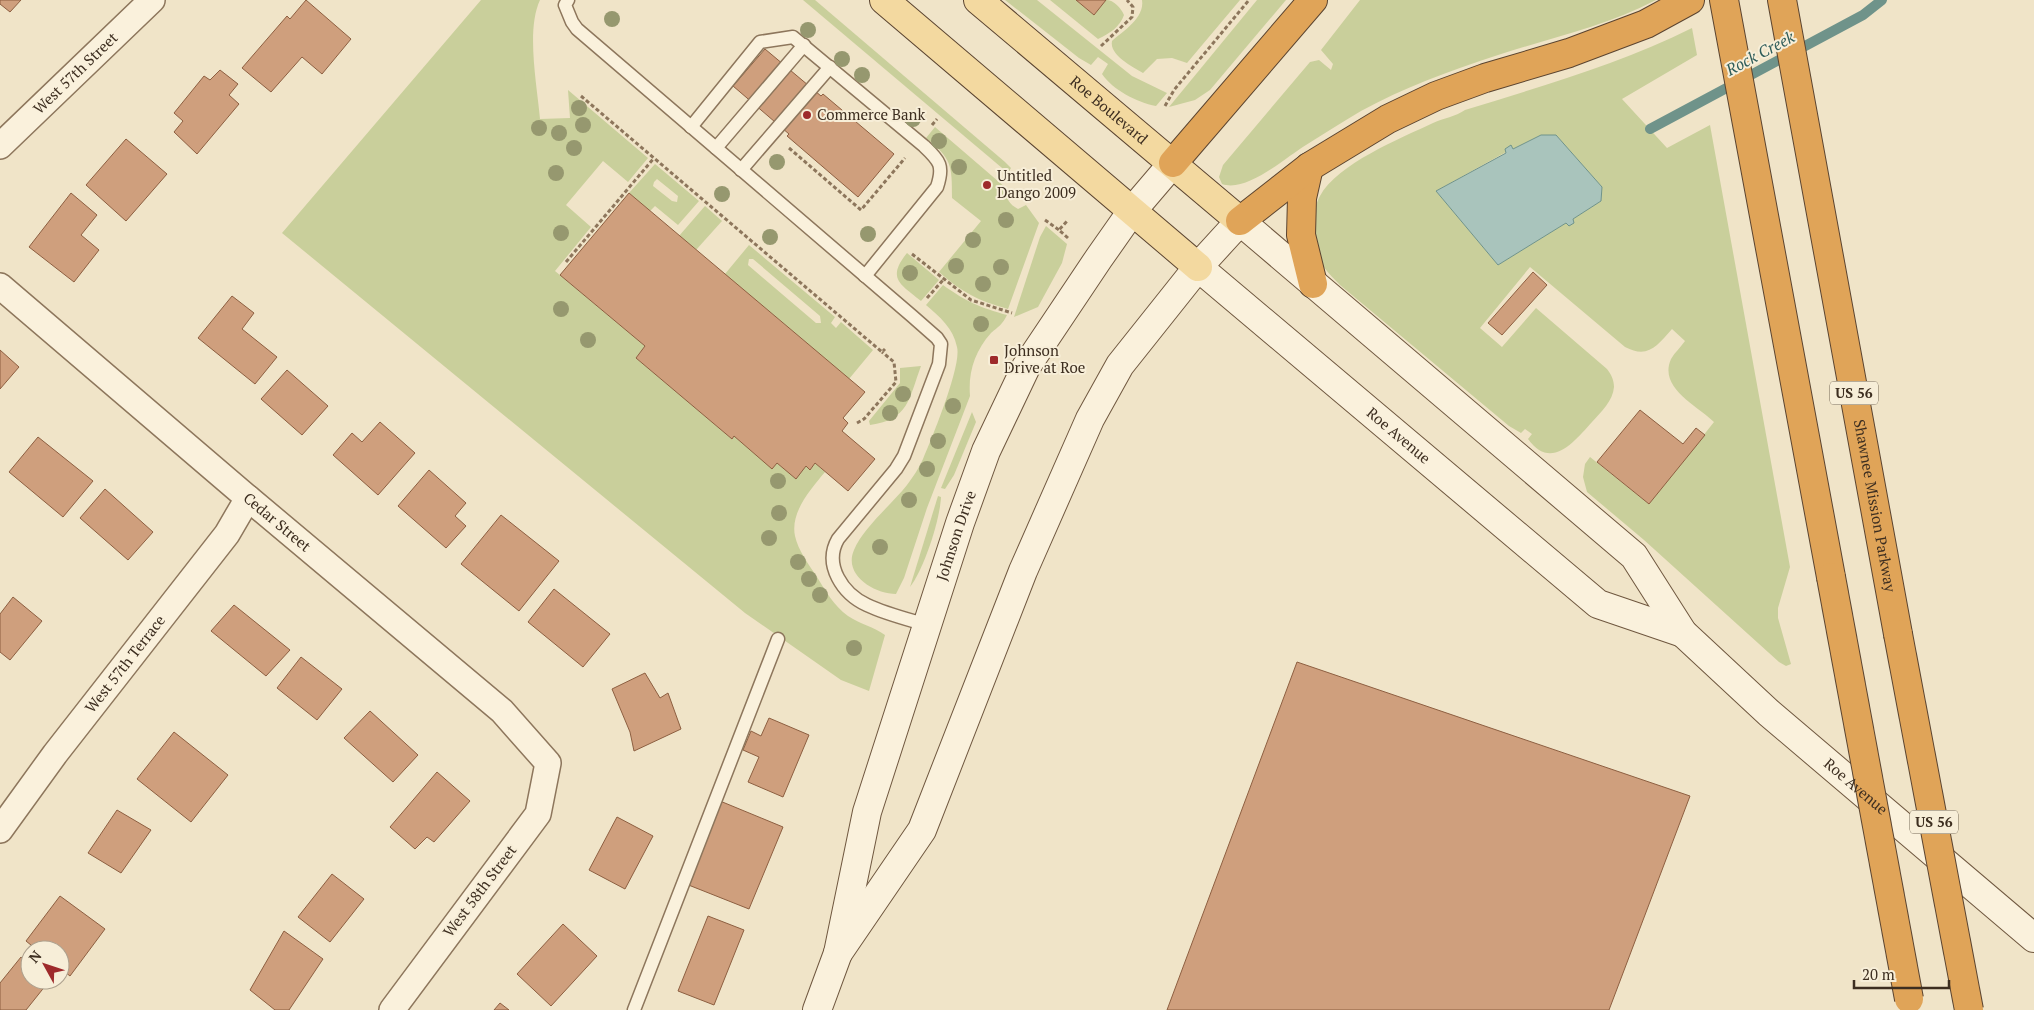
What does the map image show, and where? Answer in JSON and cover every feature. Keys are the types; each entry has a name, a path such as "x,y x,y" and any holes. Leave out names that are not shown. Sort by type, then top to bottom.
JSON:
{"highway":[{"path":"1173,163 1313,0"},
{"path":"1240,221 1309,167 1388,119 1436,96 1485,78 1569,53 1646,24 1690,0"},
{"path":"1724,0 1910,1004"},
{"name":"Shawnee Mission Parkway","path":"1782,0 1969,1010"},
{"path":"1309,167 1302,198 1300,235 1312,284"}],"main road":[{"path":"884,0 1132,211"},
{"name":"Roe Boulevard","path":"978,0 1240,221"},
{"name":"Johnson Drive","path":"817,1010 838,953 867,812 960,523 986,451 1026,367 1098,258 1132,211 1173,163"},
{"name":"Roe Avenue","path":"1132,211 1598,604 1682,632"},
{"name":"Johnson Drive","path":"838,953 922,830 1023,571 1090,419 1120,365 1198,267 1240,221"},
{"name":"Roe Avenue","path":"1240,221 1634,556 1682,632 1769,714 2034,938"}],"street":[{"name":"West 57th Street","path":"0,146 152,0"},
{"name":"Cedar Street","path":"0,286 248,498 502,710 548,764"},
{"name":"West 57th Terrace","path":"0,830 55,754 227,534 248,498"},
{"name":"West 58th Street","path":"392,1010 538,814 548,764"}],"lane":[{"path":"568,0 565,5 567,12 578,30 937,338 940,344 941,356 904,456 888,482 833,548 833,565 840,582 858,600 867,605 927,625"},
{"path":"691,127 760,42 793,36 935,156 940,163 941,170 937,187 864,276"},
{"path":"716,148 804,45"},
{"path":"741,170 830,67"},
{"path":"634,1010 778,639"}],"path":[{"path":"1101,46 1132,17 1133,7 1127,0"},
{"path":"1165,106 1174,90 1249,0"},
{"path":"581,96 884,351 894,362 896,382 864,419 857,423"},
{"path":"782,143 861,210 907,155"},
{"path":"566,262 654,158"},
{"path":"1045,220 1068,238"},
{"path":"1059,230 1068,220"},
{"path":"912,254 971,300 1012,313"},
{"path":"923,303 943,280"}],"green space":[{"path":"481,0 540,0 536,12 533,42 540,119 570,118 568,90 648,158 628,182 603,161 566,205 591,227 555,271 645,346 636,358 732,439 734,436 772,468 777,463 795,478 806,466 810,470 815,463 825,472 803,501 796,518 795,536 804,557 838,608 853,619 885,635 869,691 841,680 745,613 282,233"},
{"path":"803,0 815,0 1005,162 1011,168 1008,173"},
{"path":"1005,0 1037,0 1132,76 1167,93 1156,106 1141,102 1119,90 1102,74 1108,64 1098,57 1091,65 1079,58"},
{"path":"1050,0 1076,0 1094,15 1106,0 1109,0 1117,5 1124,15 1114,30 1098,39"},
{"path":"1142,0 1240,0 1187,63 1172,58 1157,59 1143,73 1118,56 1112,46 1112,41 1137,18 1142,7"},
{"path":"1257,0 1286,0 1210,90 1195,100 1169,107"},
{"path":"1360,0 1656,0 1617,18 1478,62 1410,87 1361,111 1254,179 1232,185 1222,184 1219,177 1223,165 1310,62 1319,60 1331,70 1333,64 1321,50"},
{"path":"1692,28 1697,55 1622,99 1667,148 1710,125 1790,567 1778,608 1778,618 1791,664 1786,666 1779,662 1644,540 1587,492 1583,477 1585,464 1590,457 1649,504 1714,422 1682,395 1670,379 1668,369 1671,359 1685,341 1672,329 1652,349 1640,352 1625,347 1530,267 1480,328 1502,347 1536,308 1607,369 1614,384 1613,392 1606,406 1578,438 1562,450 1554,453 1545,453 1528,439 1532,434 1525,429 1521,433 1509,426 1340,285 1321,264 1315,250 1314,222 1316,206 1320,196 1328,184 1340,173 1371,153 1465,110 1580,74 1665,41","holes":["1541,135 1556,135 1602,187 1601,201 1573,219 1574,223 1566,223 1498,265 1436,191 1506,152 1511,146 1513,149"]},
{"path":"935,127 1006,188 1007,198 1012,205 1018,209 1026,205 1039,223 1008,309 971,295 939,272 981,221 952,198 952,178 949,164 935,145 926,138"},
{"path":"655,164 699,201 678,225 655,206 650,211 629,193","holes":["657,179 678,196 677,202 672,201 653,186 654,182"]},
{"path":"705,206 722,221 696,250 679,236"},
{"path":"1046,226 1067,244 1062,263 1038,307 1014,317 1040,237"},
{"path":"749,245 835,317 831,323 836,328 841,322 873,350 849,379 725,274","holes":["749,259 753,259 820,316 821,323 816,323 748,265"]},
{"path":"907,253 939,280 921,301 902,285 897,275 901,262"},
{"path":"943,285 974,303 1007,315 1002,323 985,340 977,355 970,379 970,396 927,508 904,578 896,594 887,593 870,587 863,581 853,567 852,559 854,550 864,533 907,485 918,469 951,385 957,356 955,340 941,319 926,305"},
{"path":"921,366 906,406 900,413 883,422 870,425 869,421 900,383 900,368"},
{"path":"972,412 976,422 954,475 945,489 941,488"},
{"path":"938,496 941,497 940,507 926,557 910,587"}],"water":[{"path":"1541,135 1556,135 1602,187 1601,201 1573,219 1574,223 1569,226 1566,223 1498,265 1436,191 1506,153 1505,149 1511,145 1513,149"}],"building":[{"path":"0,0 21,0 10,12 0,4"},
{"path":"306,0 351,39 322,74 302,57 271,92 242,68 287,16 290,19"},
{"path":"1076,0 1106,0 1094,15"},
{"name":"Commerce Bank","path":"765,49 821,96 823,94 894,154 858,197 787,136 789,134 733,86"},
{"path":"220,70 238,84 229,95 239,104 197,154 174,132 183,121 174,113 204,76 210,80"},
{"path":"126,139 167,174 126,221 86,185"},
{"path":"71,193 97,215 81,235 99,250 74,282 29,247"},
{"path":"629,193 865,392 843,418 848,423 842,431 875,459 848,491 815,463 810,470 806,466 796,479 777,463 772,469 734,436 732,439 636,358 645,346 560,275"},
{"path":"1533,272 1547,285 1502,335 1488,323"},
{"path":"232,296 254,313 242,329 277,357 255,384 198,338"},
{"path":"0,350 19,367 0,389"},
{"path":"287,370 328,406 302,435 261,399"},
{"path":"1640,410 1683,444 1696,428 1705,435 1649,504 1597,462"},
{"path":"380,422 415,453 378,495 333,455 352,433 362,442"},
{"path":"38,437 93,481 63,517 9,472"},
{"path":"429,470 466,503 455,516 466,526 446,548 398,506"},
{"path":"105,489 153,532 128,560 80,518"},
{"path":"501,515 559,561 519,611 461,564"},
{"path":"554,589 610,634 583,667 528,622"},
{"path":"13,597 42,621 10,660 0,652 0,614"},
{"path":"234,605 290,650 266,676 211,631"},
{"path":"301,657 342,689 317,720 277,688"},
{"path":"1297,662 1690,796 1609,1010 1167,1010"},
{"path":"645,673 660,698 668,693 681,729 634,751 630,732 612,689"},
{"path":"370,711 418,755 393,782 344,738"},
{"path":"769,718 809,735 783,797 748,782 759,757 743,750 751,731 761,736"},
{"path":"174,732 228,775 191,822 137,779"},
{"path":"437,772 470,801 434,842 427,837 415,849 390,827"},
{"path":"720,801 783,827 749,909 686,884"},
{"path":"117,810 151,830 121,873 88,853"},
{"path":"617,817 653,836 625,889 589,870"},
{"path":"332,874 364,899 330,942 298,917"},
{"path":"60,896 105,929 70,976 70,940 27,940"},
{"path":"708,916 744,930 714,1005 678,991"},
{"path":"563,924 597,956 551,1006 517,974"},
{"path":"284,931 323,959 289,1010 275,1010 250,990"},
{"path":"20,958 20,990 42,990 26,1010 0,1010 0,983"},
{"path":"500,1003 509,1010 494,1010"}],"waterway":[{"name":"Rock Creek","path":"1650,129 1863,15 1882,0"}],"place":[{"name":"Commerce Bank","path":"807,115"},
{"name":"Untitled Dango 2009","path":"987,185"},
{"name":"Johnson Drive at Roe","path":"994,360"}]}
